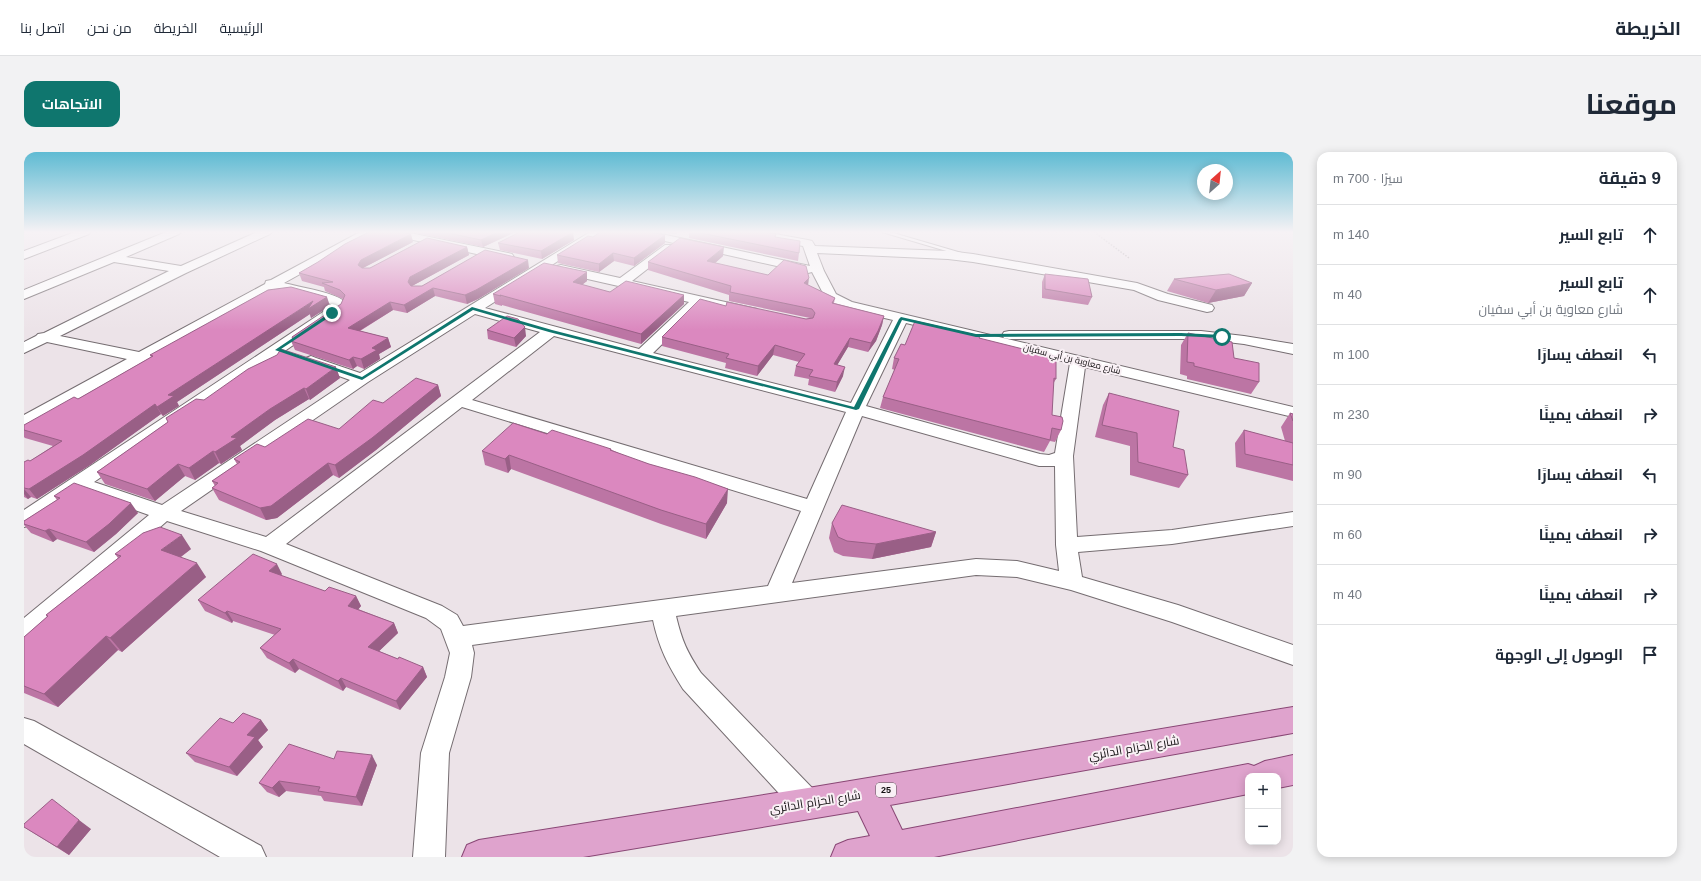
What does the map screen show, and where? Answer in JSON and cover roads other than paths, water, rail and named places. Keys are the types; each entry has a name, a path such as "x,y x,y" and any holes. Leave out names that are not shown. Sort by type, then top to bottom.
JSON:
{"main road":[{"name":"شارع الحزام الدائري","path":"478,857 808,804 1293,720"},
{"path":"1279,773 1293,770"},
{"path":"848,857 1245,780"},
{"path":"867,794 894,849"}],"street":[{"path":"24,295 96,265"},
{"path":"153,265 182,270"},
{"path":"24,348 193,265"},
{"path":"24,422 307,265"},
{"path":"24,632 164,513 362,379 472,309 527,265"},
{"path":"544,265 767,315"},
{"path":"624,282 646,265"},
{"path":"790,265 818,271"},
{"name":"شارع معاوية بن أبي سفيان","path":"816,265 831,296 847,305 1293,412"},
{"path":"1012,265 1137,287 1163,297 1207,308"},
{"path":"24,520 79,483 289,354 338,308 339,303 322,296 271,284"},
{"path":"643,354 699,300"},
{"path":"472,309 550,331 856,409 1039,460 1050,461 1064,456"},
{"path":"776,594 856,409 901,319"},
{"path":"269,546 550,331"},
{"path":"24,333 141,357"},
{"path":"976,336 1201,335 1244,340 1293,349"},
{"path":"289,354 362,379"},
{"path":"1070,582 1067,545 1064,456 1078,360"},
{"path":"459,401 813,508"},
{"path":"79,483 164,513 269,546 434,612 450,622 462,653 458,677 436,752 429,857"},
{"path":"1067,545 1172,537 1293,519"},
{"path":"457,637 976,566 1017,570 1070,582 1178,614 1293,655"},
{"path":"663,609 670,641 679,661 692,681 808,804"},
{"path":"24,730 250,857"}]}
